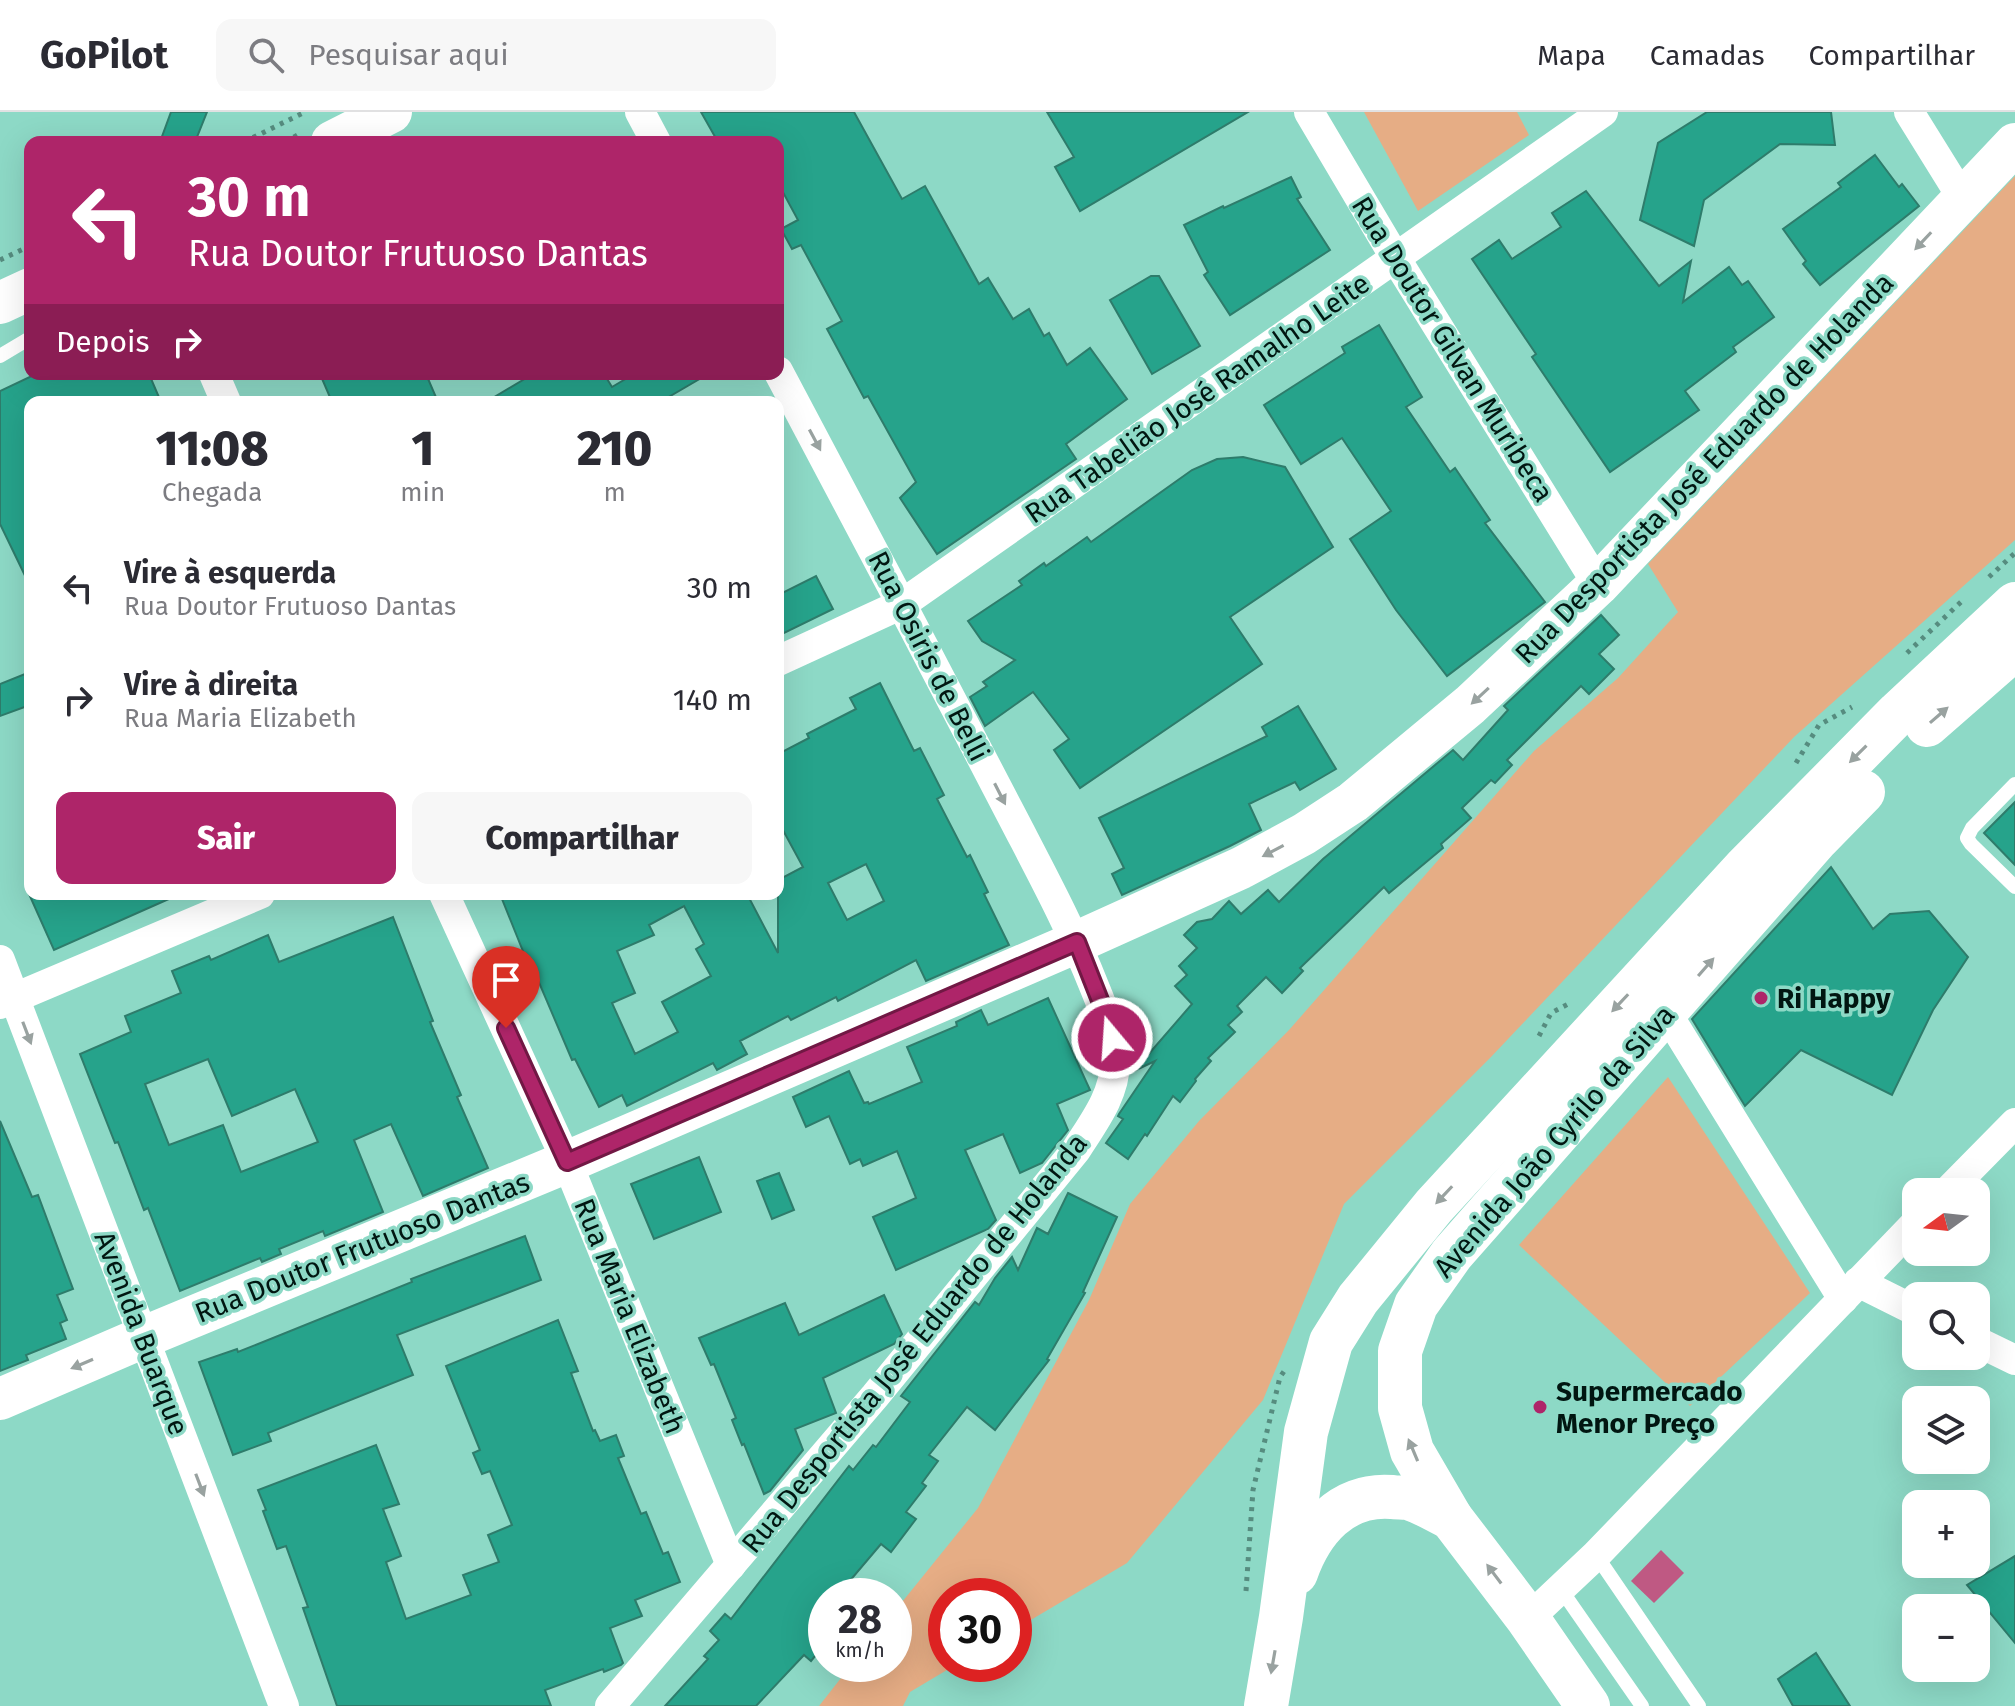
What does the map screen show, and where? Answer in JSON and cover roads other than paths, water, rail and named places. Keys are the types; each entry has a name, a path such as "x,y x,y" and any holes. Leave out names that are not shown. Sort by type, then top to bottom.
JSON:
{"main road":[{"path":"344,136 391,112"},
{"name":"Rua Desportista José Eduardo de Holanda","path":"1077,942 1241,868 1304,834 1353,802 1470,705 1598,585 2015,144"},
{"name":"Avenida João Cyrilo da Silva","path":"1281,1617 1306,1432 1331,1342 1358,1299 1434,1206 1746,867 1898,713 2015,604"},
{"name":"Avenida João Cyrilo da Silva","path":"1588,1706 1528,1619 1451,1518 1412,1451 1400,1408 1400,1351 1416,1305 1452,1254 1817,839 1925,727 2015,648"},
{"name":"Rua Doutor Frutuoso Dantas","path":"0,1399 567,1162 1077,942"},
{"path":"1266,1706 1281,1617 1303,1553 1322,1525 1346,1504 1385,1497 1410,1499 1451,1518"}],"street":[{"path":"640,112 653,136"},
{"name":"Rua Doutor Gilvan Muribeca","path":"1309,112 1396,259 1598,585"},
{"name":"Rua Tabelião José Ramalho Leite","path":"784,658 902,604 1603,112"},
{"path":"1909,112 1963,199"},
{"name":"Rua Osiris de Belli","path":"783,380 1077,942"},
{"path":"7,1002 246,900"},
{"name":"Rua Maria Elizabeth","path":"447,900 567,1162 731,1565"},
{"name":"Rua Desportista José Eduardo de Holanda","path":"610,1706 875,1396 1076,1150 1099,1115 1109,1093 1115,1064 1112,1038 1077,942"},
{"name":"Avenida Buarque","path":"0,960 7,1002 144,1337 284,1706"},
{"path":"1666,1012 1850,1290 1902,1307"},
{"path":"1961,1178 2015,1123"},
{"path":"1528,1619 1596,1555 1902,1237"},
{"path":"1990,1348 2015,1360"}],"lane":[{"path":"0,356 24,342"},
{"path":"2015,784 1972,828 1967,838 2015,887"},
{"path":"1596,1555 1699,1706"},
{"path":"1560,1588 1642,1706"}],"place":[{"name":"Ri Happy","path":"1761,998"},
{"name":"Supermercado Menor Preço","path":"1540,1407"}]}
